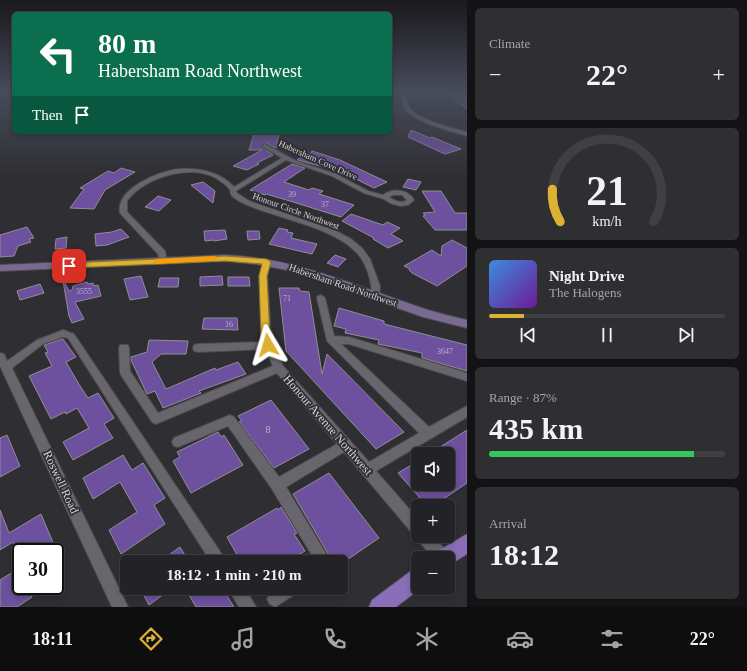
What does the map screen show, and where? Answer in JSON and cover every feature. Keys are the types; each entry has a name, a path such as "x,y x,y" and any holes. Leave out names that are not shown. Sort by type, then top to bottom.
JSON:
{"main road":[{"path":"455,551 467,543"},
{"path":"379,607 411,583"}],"street":[{"path":"425,119 467,134"},
{"name":"Habersham Cove Drive","path":"264,146 286,158 334,175 366,192 386,198"},
{"path":"233,190 286,158"},
{"name":"Honour Circle Northwest","path":"163,261 162,253 124,213 122,206 124,200 150,181 177,171 201,172 212,174 222,179 233,190 234,194 246,202 333,233 348,241 359,250 366,259 376,286 376,297"},
{"name":"Habersham Road Northwest","path":"0,268 225,258 267,262 306,271 427,314 467,324"},
{"name":"Honour Avenue Northwest","path":"267,262 263,276 266,338 279,368 411,521"},
{"path":"321,298 330,339 428,434"},
{"path":"3,362 40,342 63,332 71,336 215,555"},
{"path":"330,339 349,340 467,377"},
{"path":"198,348 268,345"},
{"path":"124,348 125,372 156,419 279,368"},
{"name":"Roswell Road","path":"3,362 120,607"},
{"path":"367,470 467,411"},
{"path":"178,442 230,420 277,485 320,555"},
{"path":"277,485 345,445"},
{"path":"430,543 438,551"},
{"path":"240,595 248,607"},
{"path":"275,599 281,595"}],"building":[{"path":"411,130 461,149 445,154 408,137"},
{"path":"254,134 279,134 276,148 266,143 261,146 273,155 247,170 233,166 262,150 249,150"},
{"path":"312,151 340,160 387,182 374,188 330,166 328,168 297,160 308,153 310,154"},
{"path":"292,164 305,168 284,182 309,190 312,188 323,191 319,194 354,205 341,217 250,190"},
{"path":"121,168 135,172 105,190 94,209 70,208 84,189 80,188 108,171 114,173"},
{"path":"408,179 421,182 416,190 403,187"},
{"path":"203,182 215,191 213,203 191,185"},
{"path":"422,191 441,191 455,213 467,213 467,230 435,230 423,216 425,215 423,213 435,212"},
{"path":"158,196 171,200 159,211 145,207"},
{"path":"351,214 383,225 387,222 400,228 391,234 403,241 388,248 373,239 374,238 342,221"},
{"path":"27,227 34,238 29,239 31,242 18,246 14,256 0,257 0,235"},
{"path":"279,228 293,233 291,238 317,244 312,254 269,244"},
{"path":"121,229 129,237 107,245 96,246 95,234 112,232"},
{"path":"225,230 227,239 205,241 204,231"},
{"path":"247,231 259,231 260,239 248,240"},
{"path":"67,237 66,248 55,249 56,239"},
{"path":"452,240 467,248 467,266 437,286 412,273 409,270 410,269 404,266 432,250 441,256 442,246"},
{"path":"335,255 346,259 338,267 327,263"},
{"path":"141,276 148,297 130,300 124,279"},
{"path":"222,276 223,285 200,286 200,277"},
{"path":"228,277 249,277 250,286 228,286"},
{"path":"160,278 179,278 178,287 158,287"},
{"path":"63,281 69,291 72,290 73,286 87,282 88,284 93,283 94,286 98,285 101,296 75,302 84,319 72,323 69,316"},
{"path":"40,284 44,293 20,300 17,291"},
{"path":"279,288 299,288 300,291 309,292 322,374 327,354 404,432 376,449 286,351"},
{"path":"339,308 384,321 384,324 467,345 467,371 422,358 422,353 378,344 379,340 345,333 346,329 334,326"},
{"path":"204,318 237,318 238,330 202,329"},
{"path":"63,339 76,357 66,362 80,386 88,398 98,393 114,418 104,424 113,438 73,460 63,442 89,428 77,408 66,414 65,412 51,419 29,376 52,366 45,353 48,352 44,345"},
{"path":"149,340 188,341 186,354 161,354 152,362 166,389 215,368 216,370 238,362 246,374 199,391 201,393 163,408 155,391 147,394 131,360 131,357 147,352"},
{"path":"271,400 309,449 274,468 239,422 242,421 238,416"},
{"path":"467,430 467,483 443,499 421,499 414,491 455,491 455,447 440,447"},
{"path":"218,432 221,437 224,435 243,465 191,493 173,461 180,457 177,452"},
{"path":"7,435 20,466 0,477 0,438"},
{"path":"123,455 132,470 143,463 165,498 154,505 165,524 121,554 109,530 137,512 120,482 93,499 83,478"},
{"path":"411,465 411,488 398,473"},
{"path":"329,473 379,538 348,559 348,555 329,555 293,494"},
{"path":"281,507 297,533 294,534 305,551 298,555 237,555 227,537 277,508 278,510"},
{"path":"0,510 9,533 41,514 53,543 13,542 0,550"},
{"path":"180,547 185,555 169,555"},
{"path":"12,573 12,595 31,595 32,597 17,607 0,607 0,580"},
{"path":"144,595 163,595 149,605"},
{"path":"189,595 226,595 234,607 196,607"}],"slow traffic":[{"path":"157,261 214,259"}],"route":[{"path":"69,266 225,258 267,262 263,276 266,338 268,345"}]}
